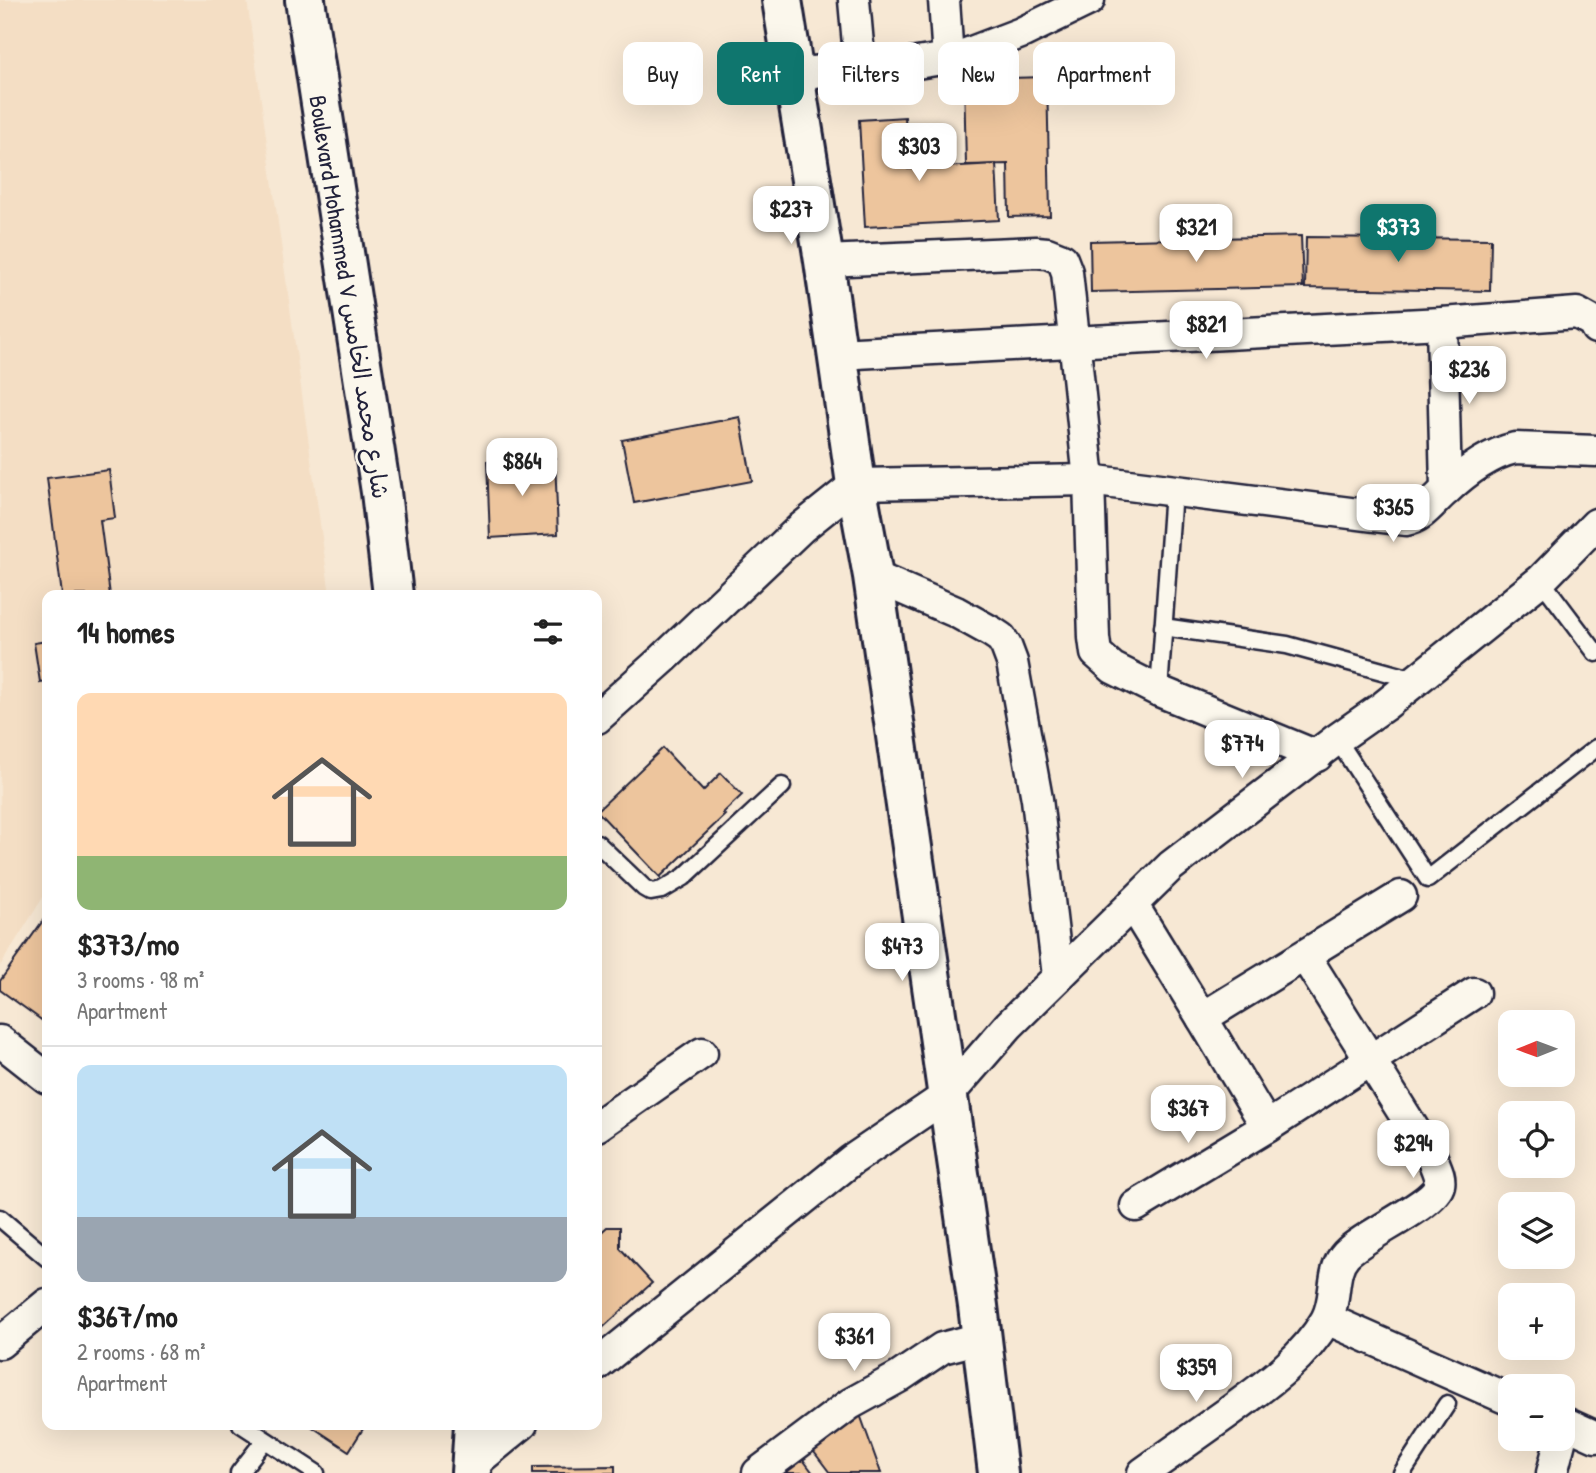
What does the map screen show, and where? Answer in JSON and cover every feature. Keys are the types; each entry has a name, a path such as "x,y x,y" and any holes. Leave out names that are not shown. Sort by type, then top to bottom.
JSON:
{"street":[{"name":"Boulevard Mohammed V شارع محمد الخامس","path":"305,0 381,492 392,590"},
{"path":"782,0 789,42"},
{"path":"854,0 858,42"},
{"path":"944,0 947,42"},
{"path":"999,42 1089,0"},
{"path":"799,105 856,484 873,576 948,1095 998,1473"},
{"path":"824,261 1036,252 1062,259 1065,263 1089,480 1094,648 1102,660 1113,668 1159,691 1327,748"},
{"path":"837,354 1442,324 1577,313 1593,322 1596,328"},
{"path":"1442,324 1446,489"},
{"path":"602,714 664,659 801,528 856,484 1089,480 1406,520 1419,516 1446,489 1494,455 1515,448 1596,451"},
{"path":"602,1361 852,1160 948,1095 1009,1025 1171,866 1384,706 1541,580 1596,524"},
{"path":"873,576 956,612 1001,638 1006,646 1012,662 1037,799 1058,976"},
{"path":"1202,1018 1401,897"},
{"path":"1132,904 1267,1127"},
{"path":"1143,1473 1278,1376 1327,1319 1334,1300 1338,1269 1345,1255 1364,1239 1427,1202 1440,1184 1433,1160 1305,956"},
{"path":"1136,1206 1267,1127 1474,993"},
{"path":"0,1041 42,1074"},
{"path":"602,1123 702,1053"},
{"path":"0,1343 42,1308"},
{"path":"1327,1319 1498,1394"},
{"path":"758,1473 850,1404 899,1377 942,1348 981,1338"},
{"path":"471,1469 474,1430"},
{"path":"471,1469 515,1430"},
{"path":"1575,1432 1596,1437"},
{"path":"1552,1473 1558,1451"}],"lane":[{"path":"1159,691 1173,491"},
{"path":"1541,580 1596,653"},
{"path":"1163,627 1287,645 1415,680"},
{"path":"1327,748 1428,879 1596,748"},
{"path":"602,848 644,888 651,892 662,890 684,877 782,786"},
{"path":"0,1218 42,1254"},
{"path":"1402,1473 1447,1404"},
{"path":"249,1430 316,1473"},
{"path":"239,1473 264,1441"}],"shaded area":[{"path":"0,0 247,0 329,590 42,590 42,899 0,966"}],"building":[{"path":"1033,77 1033,105 1048,105 1050,216 1009,217 1008,164 966,165 965,105 1019,105 1019,78"},
{"path":"905,117 908,169 996,164 999,220 865,227 859,120"},
{"path":"1301,236 1303,287 1091,292 1090,241"},
{"path":"1306,237 1491,239 1490,291 1305,288"},
{"path":"740,417 752,481 634,503 622,440"},
{"path":"555,458 558,534 490,538 487,461"},
{"path":"109,470 115,518 100,520 109,590 61,590 47,478"},
{"path":"42,642 42,682 40,682 34,643"},
{"path":"663,748 703,791 721,773 742,795 723,813 725,815 660,877 602,816 602,806"},
{"path":"42,922 42,1020 0,990 0,981"},
{"path":"607,1227 620,1227 620,1248 652,1283 602,1328 602,1232"},
{"path":"857,1406 881,1473 830,1473 808,1444"},
{"path":"317,1430 362,1430 349,1451"},
{"path":"795,1449 813,1473 764,1473"},
{"path":"615,1466 615,1473 533,1473 533,1467"}]}
